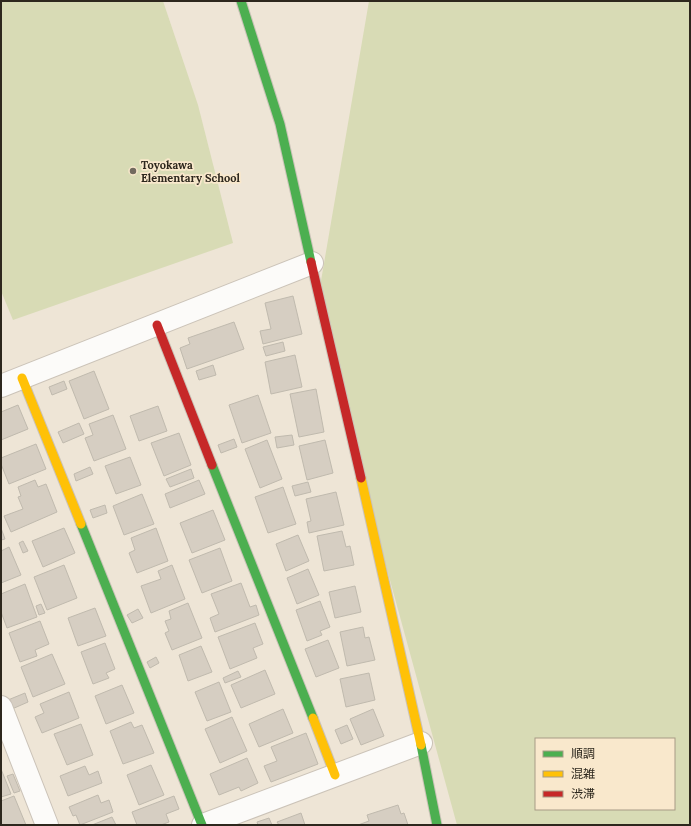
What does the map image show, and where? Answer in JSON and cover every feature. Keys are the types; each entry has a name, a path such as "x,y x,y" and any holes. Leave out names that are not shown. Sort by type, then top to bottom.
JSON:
{"street":[{"path":"242,1 280,124 421,743 437,825"},
{"path":"1,386 312,263"},
{"path":"157,325 335,775"},
{"path":"22,378 202,825 421,743"},
{"path":"1,707 47,825"}],"green space":[{"name":"Toyokawa Elementary School","path":"1,1 163,1 198,105 233,243 13,320 1,291"},
{"path":"369,1 690,1 690,825 457,825 316,310"}],"building":[{"path":"293,296 302,334 263,344 260,331 271,329 265,303"},
{"path":"234,322 244,349 187,369 180,348 190,344 188,338"},
{"path":"283,342 285,351 266,356 263,347"},
{"path":"295,355 302,387 271,394 265,362"},
{"path":"213,365 216,375 199,380 196,371"},
{"path":"94,371 109,409 84,419 69,381"},
{"path":"64,381 67,389 52,395 49,387"},
{"path":"316,389 324,432 299,437 290,394"},
{"path":"258,395 271,433 242,443 229,405"},
{"path":"18,405 28,429 1,440 1,412"},
{"path":"158,406 167,431 139,441 130,416"},
{"path":"113,415 126,449 94,461 85,438 93,435 89,424"},
{"path":"79,423 84,434 63,443 58,432"},
{"path":"179,433 191,465 164,476 151,443"},
{"path":"292,435 294,445 277,448 275,437"},
{"path":"234,439 237,447 221,453 218,445"},
{"path":"267,440 282,479 260,488 245,449"},
{"path":"325,440 333,473 307,480 299,446"},
{"path":"36,444 46,469 9,484 1,464 1,458"},
{"path":"130,457 141,485 116,494 105,466"},
{"path":"90,467 93,474 76,481 74,474"},
{"path":"191,469 194,478 170,487 166,479"},
{"path":"35,480 38,487 46,484 57,512 11,532 4,516 23,509 18,497 21,496 18,487"},
{"path":"199,480 205,494 170,508 165,494"},
{"path":"308,482 311,492 295,496 292,486"},
{"path":"283,487 296,524 268,533 255,497"},
{"path":"336,492 344,525 309,533 307,522 311,521 306,499"},
{"path":"142,494 154,524 124,535 113,506"},
{"path":"105,505 107,513 93,518 90,510"},
{"path":"213,510 225,540 192,553 180,523"},
{"path":"1,528 5,539 1,540"},
{"path":"64,528 75,553 43,567 32,541"},
{"path":"156,528 168,561 137,573 129,553 135,550 131,538"},
{"path":"342,531 346,547 350,546 354,565 324,571 317,536"},
{"path":"298,535 309,561 286,571 276,544"},
{"path":"23,541 28,551 23,553 19,543"},
{"path":"9,547 21,575 1,583 1,551"},
{"path":"220,548 232,581 202,593 189,560"},
{"path":"64,565 77,598 47,610 34,577"},
{"path":"172,565 185,599 151,613 141,586 161,579 158,571"},
{"path":"308,569 319,595 297,604 287,578"},
{"path":"241,583 250,607 256,605 259,615 215,632 210,618 219,614 211,594"},
{"path":"25,584 37,617 7,628 1,612 1,594"},
{"path":"355,586 361,612 335,618 329,592"},
{"path":"320,601 330,627 320,631 322,635 307,641 296,610"},
{"path":"188,603 202,638 172,650 165,633 169,631 165,621 171,619 169,611"},
{"path":"41,604 45,613 39,615 36,606"},
{"path":"95,608 106,636 78,646 68,618"},
{"path":"138,609 143,618 132,623 127,615"},
{"path":"40,621 49,644 35,650 37,656 20,662 9,633"},
{"path":"255,623 263,644 253,648 257,658 230,669 218,637"},
{"path":"363,627 365,638 369,637 375,660 347,666 340,632"},
{"path":"328,640 339,668 316,677 305,649"},
{"path":"105,643 115,669 106,673 109,678 93,684 81,652"},
{"path":"201,646 212,672 188,681 179,655"},
{"path":"52,654 65,684 33,697 21,667"},
{"path":"156,657 159,663 150,668 147,662"},
{"path":"265,670 275,694 241,708 231,685"},
{"path":"238,671 241,677 225,683 223,678"},
{"path":"369,673 375,700 346,707 340,679"},
{"path":"219,682 231,712 207,721 195,692"},
{"path":"122,685 134,713 106,724 95,696"},
{"path":"69,692 79,718 42,733 35,717 44,713 40,704"},
{"path":"25,693 28,702 12,709 8,700"},
{"path":"283,709 293,733 259,747 249,724"},
{"path":"373,709 384,736 361,745 350,719"},
{"path":"232,717 247,751 220,763 205,729"},
{"path":"131,722 134,728 142,725 154,753 123,764 110,731"},
{"path":"81,724 93,755 67,765 54,734"},
{"path":"347,725 353,739 341,744 335,730"},
{"path":"306,733 318,764 271,782 264,766 277,761 271,747"},
{"path":"247,758 258,783 241,791 239,787 219,795 210,774"},
{"path":"151,765 164,795 139,805 127,775"},
{"path":"85,766 89,775 98,771 102,783 68,796 60,776"},
{"path":"1,769 11,794 1,797"},
{"path":"13,774 20,791 14,793 7,776"},
{"path":"98,795 101,803 109,800 113,812 80,825 76,815 73,816 69,807"},
{"path":"14,796 26,825 1,825 1,801"},
{"path":"174,796 179,809 166,814 169,822 161,825 137,825 132,812"},
{"path":"398,805 401,814 404,813 408,825 358,825 369,821 367,815"},
{"path":"301,813 305,825 279,825 277,822"},
{"path":"112,817 116,825 92,825"},
{"path":"269,818 272,825 258,825 257,822"}],"traffic: fast":[{"path":"241,1 280,124 311,262"},
{"path":"212,465 313,718"},
{"path":"81,524 202,825"},
{"path":"421,745 437,825"}],"traffic: slow":[{"path":"22,378 81,524"},
{"path":"361,478 421,745"},
{"path":"313,718 335,775"}],"traffic: jam":[{"path":"311,262 361,478"},
{"path":"157,325 212,465"}],"place":[{"name":"Toyokawa Elementary School","path":"133,171"}]}
